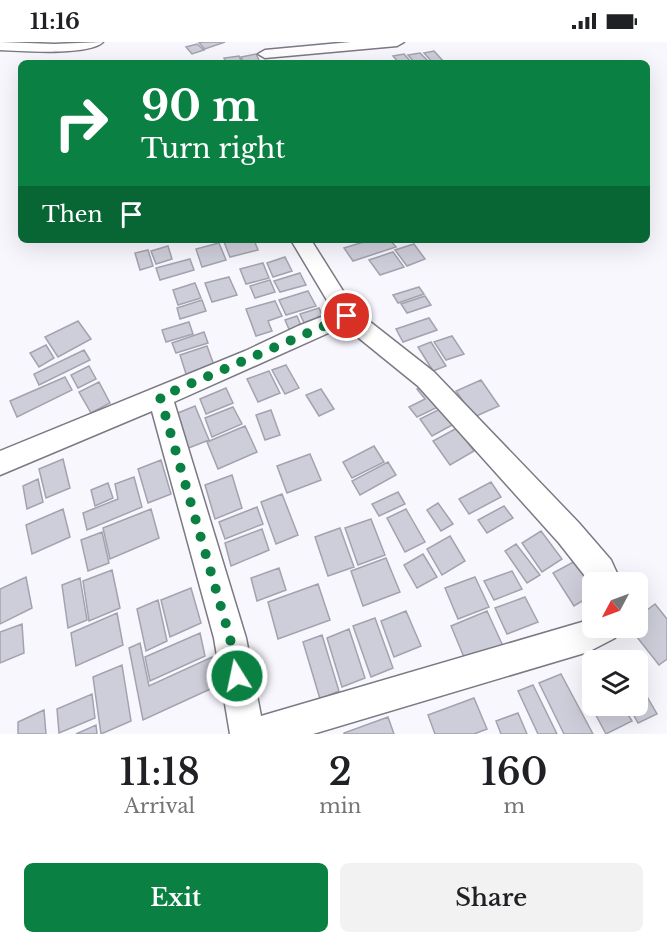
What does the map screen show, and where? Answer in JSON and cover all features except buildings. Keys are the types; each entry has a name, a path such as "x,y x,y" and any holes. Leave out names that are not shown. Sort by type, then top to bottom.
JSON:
{"street":[{"path":"0,46 26,45 54,48 96,42"},
{"path":"252,42 268,59 397,42"},
{"path":"303,243 347,316 426,379 569,532 603,572"},
{"path":"0,463 347,316"},
{"path":"160,397 230,638 247,734"},
{"path":"256,734 582,638"}],"route":[{"path":"237,676 230,638 160,397 347,316"}]}
